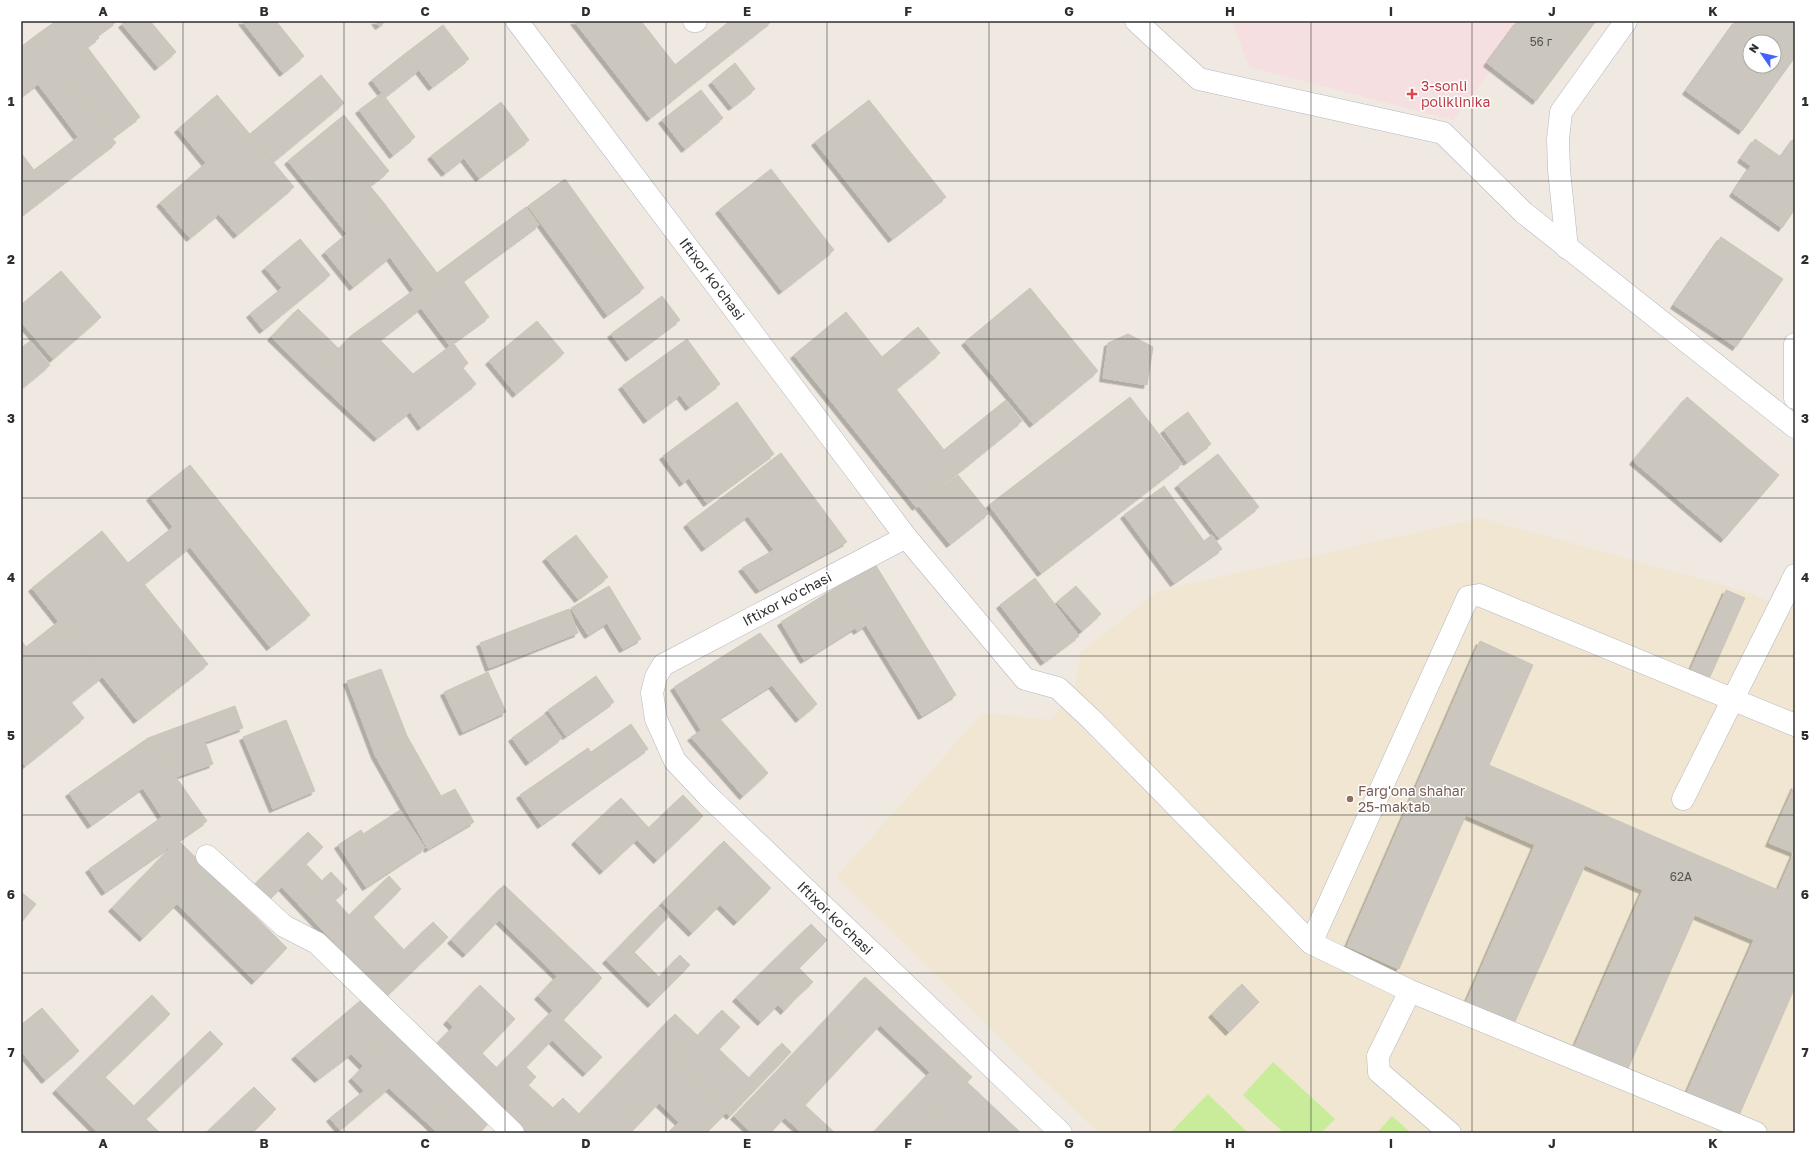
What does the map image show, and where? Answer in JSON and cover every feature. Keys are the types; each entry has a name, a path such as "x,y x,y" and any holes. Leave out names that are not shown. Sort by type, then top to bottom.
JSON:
{"street":[{"name":"Iftixor koʻchasi","path":"517,21 906,537 663,664 656,677 652,693 656,719 675,761 707,795 1061,1133"},
{"path":"1136,21 1199,79 1442,133 1524,213 1795,427"},
{"path":"1567,248 1559,162 1558,139 1561,112 1626,21"},
{"path":"1795,344 1795,398"},
{"path":"906,537 1025,679 1058,688 1091,719 1311,943 1410,991 1729,1128 1756,1133"},
{"path":"1683,799 1795,575"},
{"path":"1311,943 1468,597 1478,595 1795,725"},
{"path":"208,856 284,926 317,943 513,1133"},
{"path":"1410,991 1378,1056 1379,1072 1450,1133"}],"shaded area":[{"name":"3-sonli poliklinika","path":"1232,21 1528,21 1453,120 1249,67"},
{"name":"Farg'ona shahar 25-maktab","path":"1481,518 1747,592 1795,612 1795,1133 1098,1133 836,877 983,713 1051,720 1073,693 1081,652 1158,591"}],"green space":[{"path":"1273,1062 1335,1119 1321,1133 1284,1133 1243,1095"},
{"path":"1208,1094 1248,1133 1170,1133"},
{"path":"1392,1116 1411,1133 1377,1133"}],"building":[{"path":"56,21 86,21 99,38 87,47 140,117 112,138 35,36"},
{"path":"86,21 117,21 97,36"},
{"path":"126,21 150,21 176,52 158,67 122,24"},
{"path":"242,21 276,21 304,56 283,73"},
{"path":"375,21 386,21 379,26"},
{"path":"574,21 641,21 691,85 650,118"},
{"path":"730,21 772,21 691,85 675,65"},
{"path":"1518,21 1596,21 1536,101 1487,63"},
{"path":"1736,21 1795,21 1795,57 1742,131 1686,91"},
{"path":"443,25 469,59 432,87 406,53"},
{"path":"35,36 116,143 38,203 21,180 21,153 34,170 78,137 38,84 21,97 21,47"},
{"path":"406,53 419,70 385,97 372,80"},
{"path":"735,63 755,89 732,107 712,82"},
{"path":"321,75 344,103 273,162 250,134"},
{"path":"701,90 723,118 685,149 662,120"},
{"path":"382,93 415,137 393,155 359,110"},
{"path":"217,95 294,187 237,235 219,214 190,238 160,203 206,163 178,129"},
{"path":"869,100 946,197 892,239 815,142"},
{"path":"501,102 529,140 479,178 464,158 445,173 431,156"},
{"path":"344,115 389,171 370,186 384,203 347,234 288,161"},
{"path":"1795,137 1795,197 1741,159 1755,139 1781,157"},
{"path":"1751,166 1795,197 1795,209 1782,228 1733,193"},
{"path":"771,169 834,250 782,291 719,210"},
{"path":"565,179 609,240 572,266 528,206"},
{"path":"21,180 38,203 21,216"},
{"path":"384,203 437,273 414,290 390,257 353,287 325,252"},
{"path":"526,207 539,225 463,281 489,317 453,343 414,290"},
{"path":"1721,237 1783,279 1736,347 1674,305"},
{"path":"300,239 330,275 263,330 250,314 282,288 265,268"},
{"path":"609,240 644,288 607,315 572,266"},
{"path":"61,271 101,317 53,359 21,322 21,305"},
{"path":"1030,288 1098,371 1033,424 965,342"},
{"path":"414,290 468,363 463,368 476,384 421,427 410,412 377,438 312,377 352,335","holes":["421,308 450,346 413,374 380,340"]},
{"path":"662,296 680,320 629,358 611,334"},
{"path":"298,309 339,349 312,377 271,337"},
{"path":"846,312 882,357 918,327 940,353 896,389 944,450 1006,400 1022,421 916,507 794,355"},
{"path":"537,321 564,353 516,394 489,361"},
{"path":"1128,334 1153,347 1147,385 1103,378 1108,343"},
{"path":"687,339 720,384 689,407 680,395 647,420 622,386"},
{"path":"30,341 50,365 21,389 21,348"},
{"path":"1130,397 1182,464 1041,573 989,505"},
{"path":"1687,397 1779,475 1724,539 1633,461"},
{"path":"737,402 774,454 707,503 689,478 683,483 663,456"},
{"path":"1188,412 1211,444 1187,462 1164,430"},
{"path":"781,453 847,542 759,590 742,568 774,550 748,516 705,548 687,524"},
{"path":"1218,454 1259,507 1219,538 1178,485"},
{"path":"190,465 310,615 270,647 190,547 144,584 208,664 137,720 32,588 102,531 128,563 173,527 150,497"},
{"path":"958,475 989,513 950,544 919,506"},
{"path":"1164,486 1204,541 1212,535 1222,549 1174,583 1124,515"},
{"path":"576,535 608,577 578,599 546,558"},
{"path":"875,564 956,695 922,716 866,625 857,631 832,590"},
{"path":"1035,578 1079,636 1044,662 1000,605"},
{"path":"609,586 641,639 623,649 607,623 588,635 571,608"},
{"path":"1076,586 1101,614 1082,631 1057,602"},
{"path":"832,590 855,628 804,660 781,622"},
{"path":"1726,590 1745,598 1710,677 1691,669"},
{"path":"569,609 578,633 489,668 480,643"},
{"path":"59,621 102,677 71,702 84,718 25,766 21,761 21,640 26,647"},
{"path":"760,633 817,704 799,719 772,685 701,730 674,687"},
{"path":"1480,641 1533,665 1489,765 1778,890 1794,853 1769,843 1795,785 1795,987 1737,1120 1685,1097 1754,940 1695,915 1626,1073 1573,1050 1643,890 1585,865 1513,1026 1465,1005 1535,845 1466,815 1399,969 1347,946"},
{"path":"381,669 407,736 375,755 347,681"},
{"path":"488,672 506,712 463,732 444,692"},
{"path":"596,676 614,702 566,736 548,710"},
{"path":"235,706 243,728 205,742 213,764 176,777 148,738"},
{"path":"545,714 562,738 529,762 512,738"},
{"path":"720,719 768,773 743,796 691,737"},
{"path":"286,720 315,791 273,809 243,737"},
{"path":"631,724 648,749 608,777 591,752"},
{"path":"407,736 441,796 455,789 474,822 428,849 375,755"},
{"path":"148,738 207,821 105,892 89,869 162,817 143,788 91,825 69,793"},
{"path":"588,748 608,777 541,825 520,795"},
{"path":"683,795 703,816 657,860 637,839"},
{"path":"621,798 649,828 603,871 575,841"},
{"path":"400,810 425,848 366,887 338,845 361,830 363,834"},
{"path":"308,832 323,847 306,864 322,881 298,904 282,887 270,899 255,884"},
{"path":"178,840 287,948 255,981 177,904 143,938 112,908"},
{"path":"724,841 771,888 737,922 720,905 692,933 662,903"},
{"path":"331,872 347,889 335,900 349,915 328,936 298,904"},
{"path":"389,876 401,889 373,917 404,950 433,922 448,937 387,996 328,936"},
{"path":"504,885 602,978 563,1020 538,996 557,976 499,920 466,954 451,940"},
{"path":"21,892 36,904 21,923"},
{"path":"659,906 669,916 634,952 659,977 680,955 690,965 651,1004 606,960"},
{"path":"811,924 827,940 799,968 813,982 797,997 767,967"},
{"path":"767,967 797,997 784,1011 778,1005 761,1022 736,998"},
{"path":"865,977 972,1077 919,1133 873,1133 930,1072 880,1025 858,1048 827,1018"},
{"path":"1242,984 1259,1002 1229,1032 1212,1014"},
{"path":"480,985 515,1019 482,1053 497,1068 479,1086 436,1044 453,1027 447,1021"},
{"path":"152,995 170,1014 105,1077 134,1106 107,1133 98,1133 56,1090"},
{"path":"360,1001 395,1034 364,1067 351,1054 318,1079 295,1056"},
{"path":"42,1008 79,1051 45,1080 21,1051 21,1025"},
{"path":"553,1010 602,1057 586,1073 552,1040 526,1067 536,1077 528,1085 553,1108 528,1133 479,1086"},
{"path":"722,1010 740,1027 719,1049 749,1078 782,1043 791,1052 730,1116 673,1062"},
{"path":"675,1014 698,1036 605,1133 529,1133 563,1098 579,1114"},
{"path":"827,1018 858,1048 805,1105 835,1133 802,1133 757,1092"},
{"path":"210,1031 223,1044 146,1119 158,1131 156,1133 107,1133"},
{"path":"395,1034 454,1090 425,1121 389,1088 340,1130 330,1118 364,1091 352,1078"},
{"path":"673,1062 726,1113 706,1133 668,1133 679,1122 659,1103 630,1133 605,1133"},
{"path":"967,1082 1021,1133 919,1133"},
{"path":"254,1087 276,1109 252,1133 206,1133"},
{"path":"454,1090 489,1123 479,1133 437,1133 425,1121"},
{"path":"757,1092 785,1117 770,1133 752,1133 734,1116"}],"place":[{"name":"3-sonli poliklinika","path":"1412,94"},
{"name":"Farg'ona shahar 25-maktab","path":"1350,799"}]}
